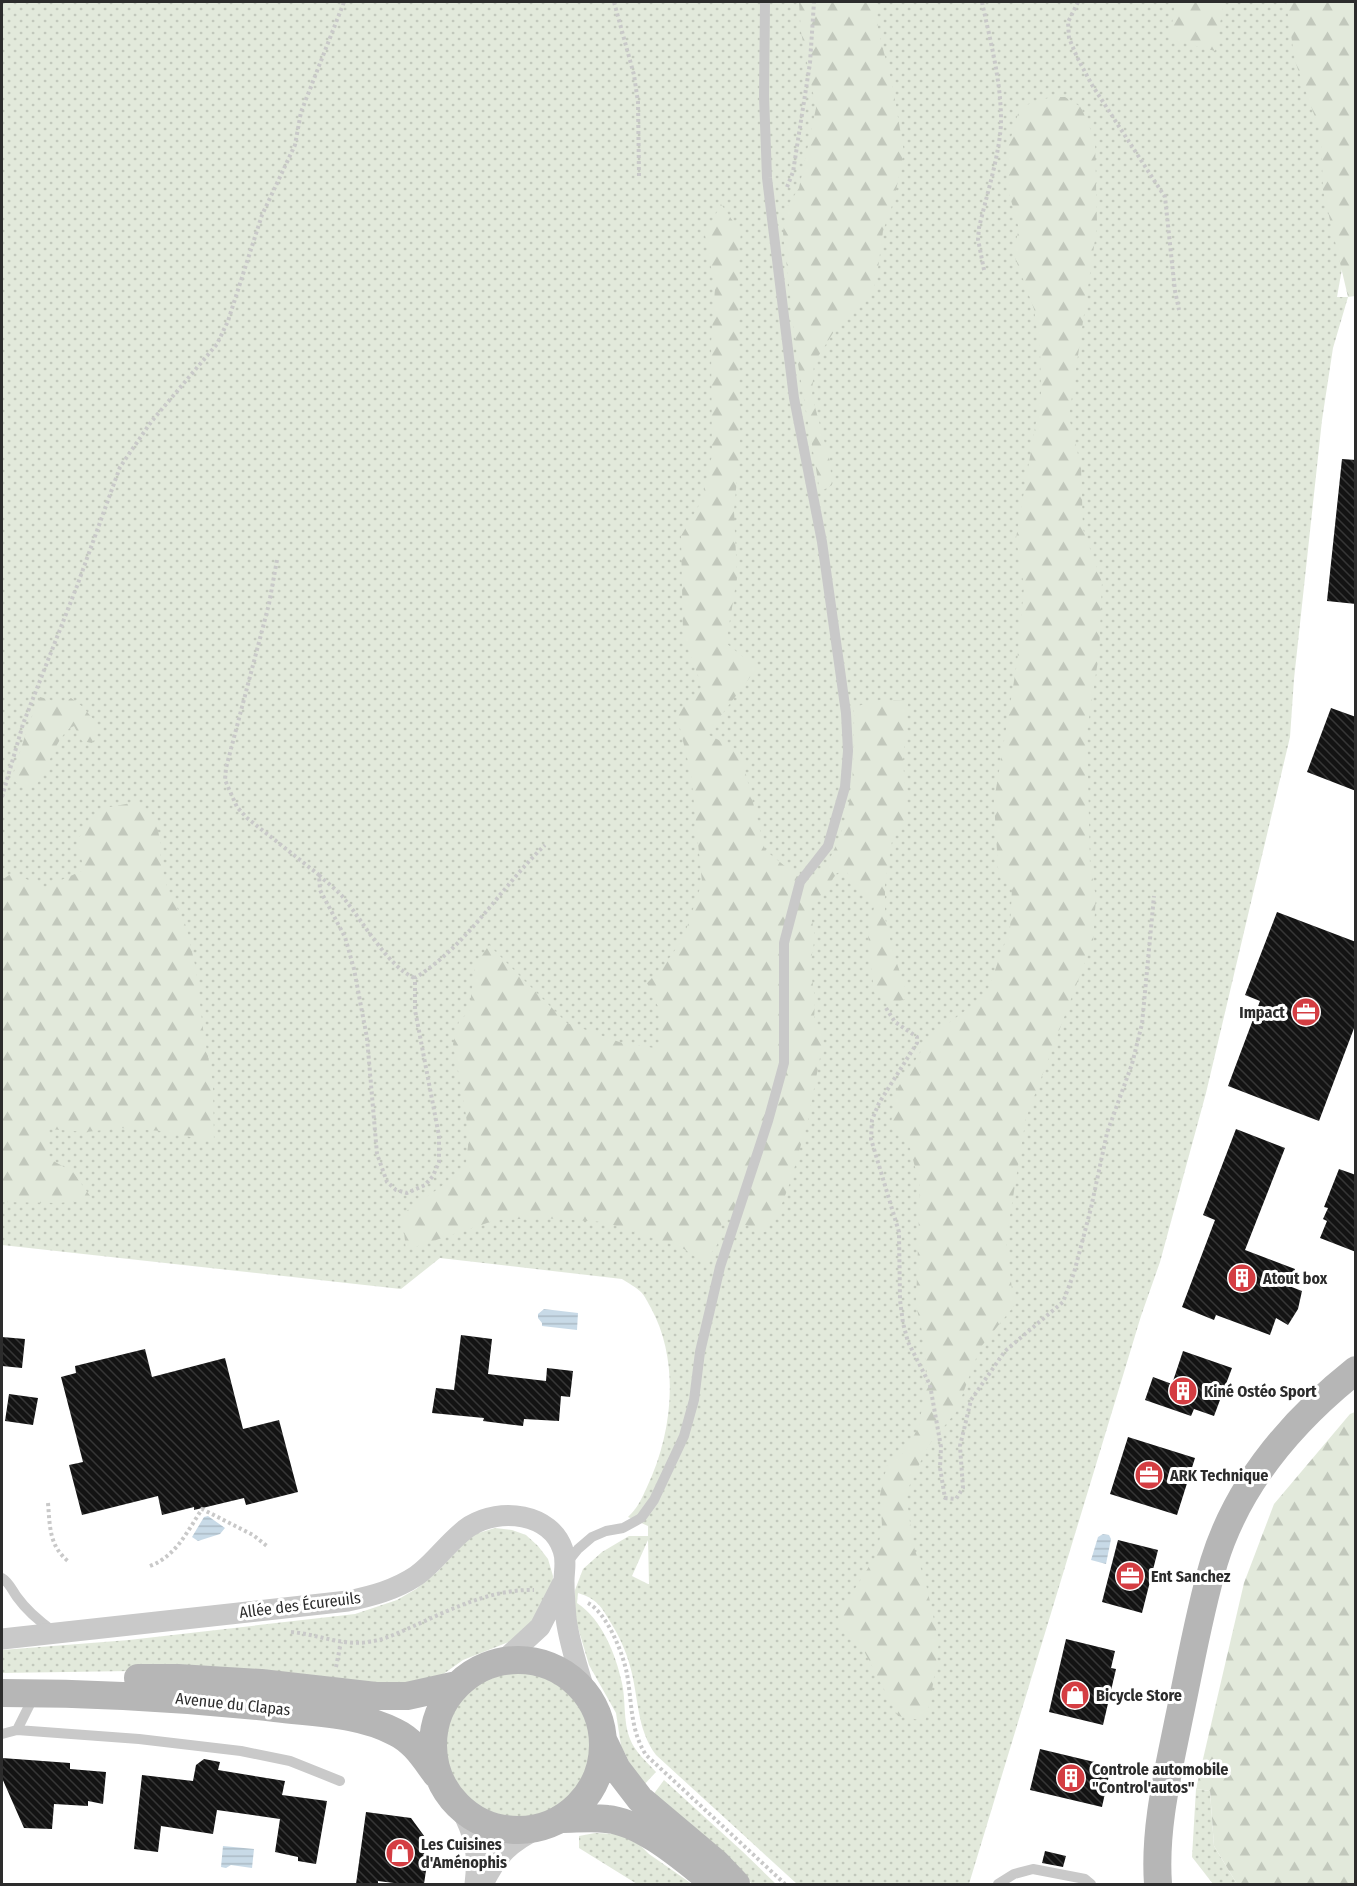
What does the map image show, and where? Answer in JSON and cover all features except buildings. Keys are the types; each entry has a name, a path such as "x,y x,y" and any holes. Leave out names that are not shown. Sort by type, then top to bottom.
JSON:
{"main road":[{"path":"1158,1884 1157,1841 1161,1808 1200,1617 1215,1561 1226,1532 1263,1463 1324,1395 1356,1370"},
{"path":"716,1884 645,1833 608,1819 550,1823 523,1830 505,1829 481,1822 460,1807 448,1794 440,1780 434,1758 433,1735 442,1706 457,1685 475,1672 503,1661 518,1659 547,1664 573,1679 584,1689 598,1714 604,1742 617,1769 640,1799 716,1863 736,1884"},
{"name":"Avenue du Clapas","path":"2,1680 178,1678 261,1683 376,1696 406,1696 457,1685"},
{"name":"Avenue du Clapas","path":"2,1693 188,1698 359,1719 398,1733 411,1743 440,1780"},
{"path":"550,1823 584,1800 595,1783 602,1763 604,1742"}],"street":[{"name":"Allée des Écureuils","path":"2,1639 348,1602 380,1594 418,1575 472,1524 500,1516 524,1517 542,1523 560,1542 565,1572 569,1636 584,1689"},
{"path":"503,1661 540,1627 565,1572"},
{"path":"460,1807 477,1851 475,1884"},
{"path":"483,1884 502,1852 523,1835 550,1823"}],"lane":[{"path":"565,1572 578,1549 592,1538 606,1531 623,1528 642,1518 654,1500 684,1436 694,1400 700,1352 720,1267 768,1121 784,1063 784,943 800,882 828,846 845,787 848,751 846,713 822,542 794,398 767,178 764,96 765,2"},
{"path":"2,1578 36,1619 56,1634"},
{"path":"17,1730 36,1693"},
{"path":"2,1734 17,1730 139,1739 241,1751 290,1761 340,1781"},
{"path":"998,1884 1014,1874 1034,1869 1085,1879 1091,1884"}],"path":[{"path":"2,797 22,724 77,586 120,467 151,422 217,344 228,321 262,215 295,145 301,112 344,2"},
{"path":"614,2 638,102 639,177"},
{"path":"771,206 785,191 793,172 810,63 814,2"},
{"path":"982,2 995,66 1001,120 979,228 978,239 984,270"},
{"path":"1078,2 1068,22 1069,38 1077,57 1092,85 1165,197 1179,310"},
{"path":"277,560 269,604 226,768 225,780 237,807 247,818 319,875 344,898 381,948 406,975 415,978"},
{"path":"415,978 448,954 474,928 523,866 545,845"},
{"path":"319,875 320,890 345,937 354,969 367,1038 377,1154 387,1182 396,1190 407,1193 425,1185 434,1176 439,1162 439,1136 415,1010 415,978"},
{"path":"886,1008 894,1022 917,1037 917,1042 879,1103 872,1120 871,1138 899,1232 900,1300 903,1323 908,1342 930,1385 941,1447 940,1468 945,1498 949,1500 956,1499 963,1488 960,1446 971,1400 1005,1351 1063,1302 1074,1273 1107,1133 1132,1064 1142,1024 1154,896"},
{"path":"48,1503 52,1538 58,1553 69,1562"},
{"path":"150,1566 163,1561 171,1554 202,1509 253,1535 267,1546"},
{"path":"334,1677 341,1642"}],"green space":[{"path":"2,2 1355,2 1355,195 1337,297 1348,297 1333,348 1322,420 1294,679 1290,737 1206,1093 1160,1262 1141,1316 969,1884 797,1884 656,1755 641,1723 630,1666 619,1638 598,1604 578,1593 577,1603 594,1618 601,1628 616,1661 622,1683 626,1726 632,1744 656,1772 642,1787 621,1746 616,1713 589,1665 574,1614 575,1590 583,1569 602,1552 629,1536 648,1536 648,1526 628,1517 637,1507 656,1466 667,1421 670,1397 669,1374 660,1329 641,1292 622,1279 440,1258 401,1289 2,1245","holes":["648,1540 649,1584 632,1576"]},
{"path":"799,2 875,2 878,30 892,83 904,152 894,200 883,231 872,295 840,322 814,363 812,396 830,462 832,485 820,492 798,364 783,233 787,207 799,188 816,108 801,32"},
{"path":"1175,2 1224,2 1215,51 1170,39"},
{"path":"1286,2 1355,2 1355,296 1348,297 1323,190 1321,134 1295,61"},
{"path":"1051,97 1065,97 1081,107 1095,140 1097,226 1069,417 1081,467 1083,529 1102,582 1099,654 1087,731 1090,865 1096,897 1093,941 1026,1118 1006,1240 1014,1306 980,1348 956,1412 928,1446 906,1493 913,1544 926,1584 939,1642 931,1698 925,1721 898,1716 864,1651 841,1626 838,1615 877,1554 882,1526 880,1495 888,1461 905,1452 919,1426 927,1376 924,1340 916,1305 920,1186 910,1148 891,1125 895,1092 930,1037 986,995 1010,929 1012,888 998,868 994,801 1017,663 1024,587 1016,538 1041,393 1040,350 1034,309 1013,252 1019,229 1009,193 1007,151 1020,107"},
{"path":"721,204 741,233 738,256 740,448 734,510 737,578 726,643 757,668 707,734 740,751 765,850 807,884 831,856 845,820 852,783 854,707 879,700 908,701 903,761 908,820 893,835 885,884 885,918 905,987 905,999 894,1004 887,1004 874,992 868,934 875,903 855,888 847,872 837,873 810,910 815,937 810,965 815,999 814,1021 824,1037 808,1120 791,1180 780,1209 765,1232 723,1217 717,1245 704,1263 681,1247 604,1222 542,1218 496,1220 406,1250 402,1214 442,1186 466,1164 469,1137 453,1044 459,1021 469,1012 475,966 489,945 567,1023 622,1043 661,1049 660,1011 647,983 662,968 683,939 702,882 691,774 676,712 703,689 683,635 681,536 702,500 712,455 711,343 715,289 705,235"},
{"path":"40,697 61,703 71,698 83,707 98,725 96,737 92,743 82,741 74,726 68,730 58,743 37,784 27,786 16,783 13,775 28,726"},
{"path":"136,802 152,814 157,826 161,845 160,861 167,887 186,926 196,969 203,1029 213,1084 214,1142 161,1131 121,1128 86,1132 48,1129 48,1158 73,1172 93,1200 58,1203 2,1202 2,880 12,873 45,887 84,870 77,840 100,809"},
{"path":"1355,1412 1355,1884 1237,1884 1214,1846 1210,1791 1196,1789 1244,1583 1274,1504 1350,1414"},
{"path":"495,1528 526,1535 538,1546 548,1559 553,1576 552,1596 544,1612 511,1641 463,1660 442,1675 419,1685 195,1670 2,1673 2,1650 129,1640 355,1614 397,1600 416,1589 437,1572 472,1535"},
{"path":"519,1671 547,1677 571,1693 587,1717 593,1745 587,1773 571,1797 547,1813 519,1819 491,1813 467,1797 451,1773 445,1745 451,1717 467,1693 491,1677"},
{"path":"664,1780 776,1884 752,1884 653,1795"},
{"path":"1196,1789 1210,1791 1214,1846 1237,1884 1213,1884 1192,1857"},
{"path":"595,1833 618,1834 640,1845 649,1854 692,1884 637,1884 579,1848 579,1836"}],"water":[{"path":"544,1309 578,1313 577,1330 542,1326 538,1314"},
{"path":"208,1516 225,1528 220,1534 198,1541 192,1537 204,1517"},
{"path":"1103,1534 1109,1535 1111,1539 1106,1564 1091,1560 1098,1537"},
{"path":"223,1846 254,1849 252,1868 231,1865 226,1868 221,1867"}],"place":[{"name":"Impact","path":"1306,1012"},
{"name":"Atout box","path":"1242,1278"},
{"name":"Kiné Ostéo Sport","path":"1183,1391"},
{"name":"ARK Technique","path":"1149,1475"},
{"name":"Ent Sanchez","path":"1130,1576"},
{"name":"Bicycle Store","path":"1075,1695"},
{"name":"Controle automobile \"Control'autos\"","path":"1071,1778"},
{"name":"Les Cuisines d'Aménophis","path":"400,1853"}]}
